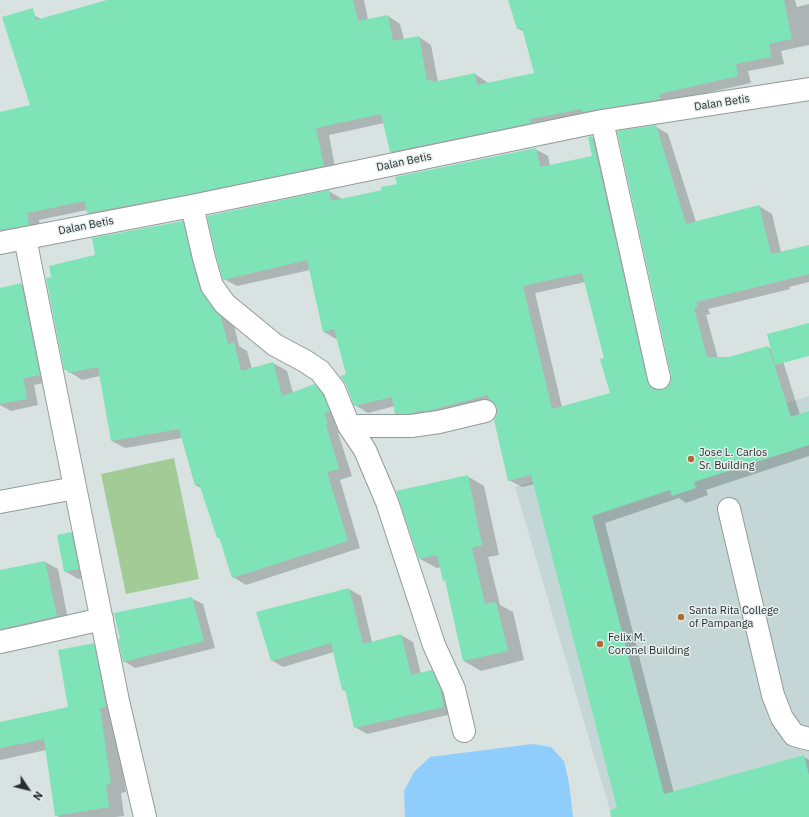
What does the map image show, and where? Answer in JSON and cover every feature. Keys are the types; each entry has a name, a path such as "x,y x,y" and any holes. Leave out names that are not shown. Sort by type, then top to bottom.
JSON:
{"street":[{"name":"Dalan Betis","path":"0,244 192,206 602,121 809,89"},
{"path":"602,121 659,378"},
{"path":"192,206 212,286 226,304 275,345 320,371 334,389 349,426 365,450 387,502 434,645 454,689 464,731"},
{"path":"26,238 118,701 145,817"},
{"path":"349,426 412,426 439,422 485,411"},
{"path":"0,502 75,488"},
{"path":"729,509 773,695 782,718 794,735 809,739"},
{"path":"0,642 102,619"}],"shaded area":[{"name":"Santa Rita College of Pampanga","path":"809,396 809,817 612,817 515,487"}],"green space":[{"path":"174,458 199,579 126,594 101,474"}],"water":[{"path":"533,744 551,747 564,761 569,783 573,817 405,817 404,791 414,772 430,757"}],"building":[{"path":"107,0 353,0 358,21 388,15 393,41 419,36 427,81 432,80 433,82 475,73 477,85 534,73 522,28 517,29 508,0 784,0 792,39 769,44 771,57 736,64 738,76 659,94 660,99 582,112 582,109 530,119 531,123 390,152 381,114 316,128 324,166 190,194 87,213 85,201 27,213 29,225 0,230 0,112 30,105 2,17 33,8 36,20"},
{"path":"656,125 686,224 759,205 771,254 809,245 809,274 696,302 698,307 694,308 707,357 729,357 768,346 791,417 809,411 809,445 694,482 696,488 672,496 670,490 592,516 664,794 804,755 809,775 809,817 611,817 610,810 617,808 531,475 508,481 494,420 497,414 497,408 494,403 489,399 488,395 424,412 423,410 408,414 395,414 392,397 354,406 346,384 340,376 346,374 334,329 323,332 307,260 223,280 216,255 207,216 329,190 331,201 382,190 381,187 397,184 395,177 536,148 540,167 592,156 588,137 592,136 647,381 650,387 655,390 661,390 668,387 671,381 671,375 617,131","holes":["582,273 604,358 600,359 610,393 552,409 523,286"]},
{"path":"183,221 200,290 221,317 228,344 234,342 241,371 273,362 282,396 315,384 323,395 330,412 324,413 339,469 327,472 348,541 232,578 219,537 217,538 199,484 195,485 179,429 111,441 98,367 68,373 68,369 64,370 46,278 51,277 49,266 95,255 92,238"},
{"path":"21,283 40,375 23,378 27,399 0,404 0,288"},
{"path":"809,323 809,356 775,365 767,334"},
{"path":"468,475 482,545 472,548 485,604 496,602 508,651 463,661 445,580 443,581 437,555 419,559 396,491"},
{"path":"71,532 79,569 64,572 57,535"},
{"path":"45,561 57,616 0,629 0,570"},
{"path":"349,588 363,644 401,634 411,675 432,670 440,688 444,707 354,728 345,689 342,690 331,643 271,661 256,612"},
{"path":"192,597 204,641 123,662 118,639 120,639 114,613"},
{"path":"94,643 106,707 100,708 111,784 106,785 109,807 55,816 44,739 0,748 0,722 68,707 58,650"}],"place":[{"name":"Jose L. Carlos Sr. Building","path":"691,459"},
{"name":"Santa Rita College of Pampanga","path":"681,617"},
{"name":"Felix M. Coronel Building","path":"600,644"}]}
